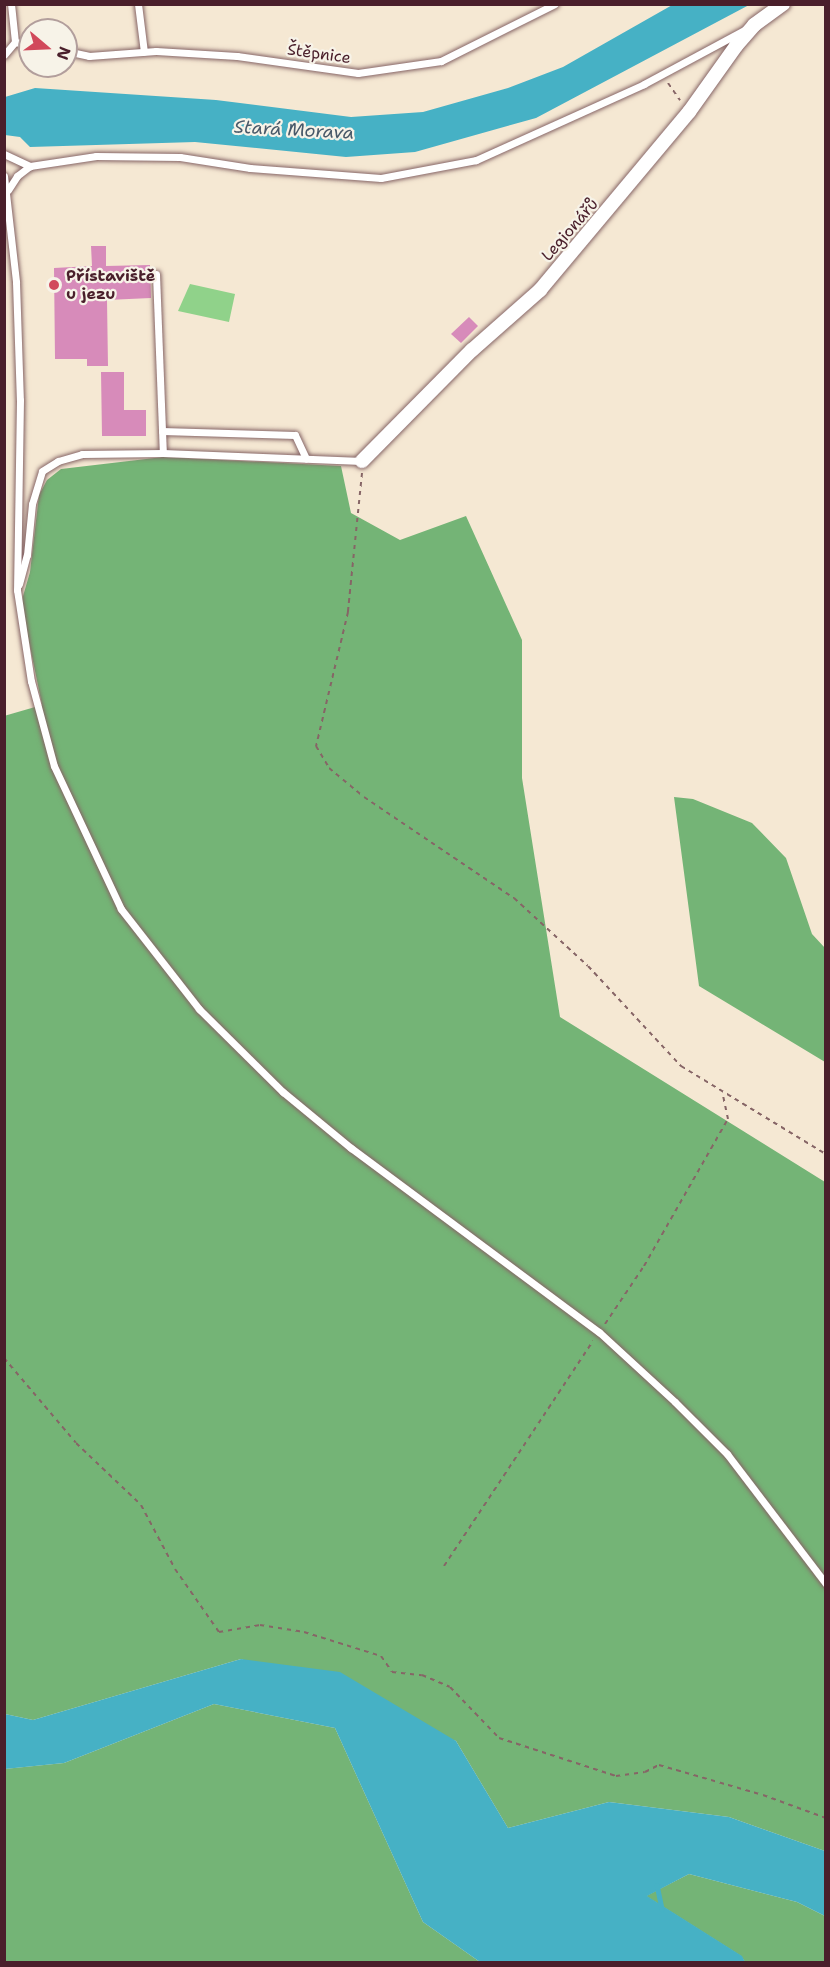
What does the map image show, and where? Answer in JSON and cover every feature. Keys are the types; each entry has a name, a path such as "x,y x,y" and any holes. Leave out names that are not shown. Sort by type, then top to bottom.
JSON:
{"street":[{"name":"Legionářů","path":"362,462 472,350 540,290 688,112 754,26 783,4"}],"lane":[{"path":"4,55 15,42 11,4"},
{"path":"138,4 144,52"},
{"name":"Štěpnice","path":"78,54 89,56 144,52 237,56 358,73 441,61 555,4"},
{"path":"8,190 17,176 30,166 96,156 180,157 250,168 381,178 476,160 662,74 725,37 754,26"},
{"path":"4,154 30,166"},
{"path":"4,176 8,190 20,400 17,590 32,681 54,766 121,909 199,1009 284,1092 351,1148 599,1332 727,1454 825,1584"},
{"path":"156,274 163,453"},
{"path":"162,431 295,435 306,459"},
{"path":"17,590 27,555 32,504 42,471 58,461 82,454 163,453 362,462"}],"path":[{"path":"662,74 688,112"},
{"path":"362,462 348,612 316,746 329,768 364,797 514,898 588,966 681,1066 723,1095 825,1154"},
{"path":"444,1566 644,1266 728,1119 723,1095"},
{"path":"4,1358 76,1443 141,1505 175,1569 219,1632 260,1625 304,1632 381,1656 392,1672 422,1675 450,1687 499,1738 615,1776 645,1772 659,1765 763,1795 825,1818"}],"green space":[{"path":"190,284 235,294 229,322 178,311"},
{"path":"163,457 341,466 351,513 400,540 466,516 522,640 522,778 560,1017 825,1182 825,1851 729,1817 609,1802 508,1828 456,1741 241,1659 33,1720 5,1714 4,716 42,705 21,603 30,572 39,495 47,480 61,469"},
{"path":"674,797 693,799 752,823 786,858 812,934 825,948 825,1062 699,986"},
{"path":"214,1704 335,1728 423,1922 480,1962 5,1962 4,1769 64,1763"},
{"path":"689,1874 797,1902 825,1916 825,1962 745,1962 741,1956 646,1896"}],"water":[{"name":"Stará Morava","path":"674,4 749,5 536,118 415,152 346,157 195,142 30,147 20,137 5,135 5,97 35,88 216,100 351,117 423,112 508,88 563,67"},
{"path":"241,1659 340,1672 456,1741 508,1828 609,1802 729,1817 825,1851 825,1916 797,1902 689,1874 647,1896 742,1956 745,1962 480,1962 423,1922 335,1728 214,1704 64,1763 5,1769 5,1714 33,1720"}],"building":[{"path":"91,246 106,246 106,266 150,265 151,298 107,300 108,366 87,366 87,359 55,359 54,268 92,266"},
{"path":"469,317 478,326 461,343 451,334"},
{"path":"101,372 124,372 124,410 146,410 146,436 102,436"}],"waterway":[{"path":"657,1885 662,1909"}],"place":[{"name":"Přístaviště u jezu","path":"54,285"}]}
